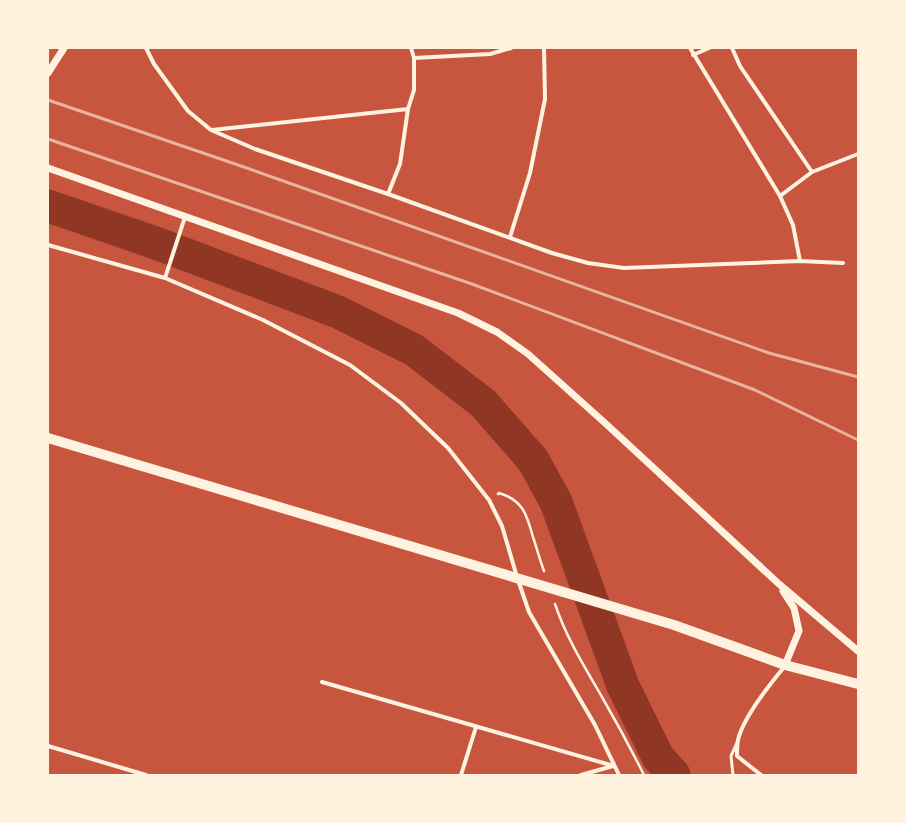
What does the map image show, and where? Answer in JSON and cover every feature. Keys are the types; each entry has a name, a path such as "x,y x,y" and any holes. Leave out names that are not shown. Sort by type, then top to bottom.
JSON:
{"main road":[{"path":"48,438 544,585 674,625 785,665 858,684"}],"street":[{"path":"48,73 64,48"},
{"path":"146,48 154,64 188,111 211,130 255,149 388,194 552,253 588,263 624,268 800,261 843,263"},
{"path":"388,194 400,164 408,109 414,90 414,58 411,48"},
{"path":"414,58 490,54 512,48"},
{"path":"510,237 530,173 545,99 544,48"},
{"path":"690,48 780,196 793,225 800,261"},
{"path":"693,55 708,48"},
{"path":"732,48 740,66 810,174"},
{"path":"211,130 408,109"},
{"path":"780,196 810,174 858,154"},
{"path":"48,168 458,313 496,332 528,354 779,584 858,651"},
{"path":"166,278 185,217"},
{"path":"48,245 166,278 263,320 350,366 401,403 448,448 489,500 502,526 529,612 595,725 619,775"},
{"path":"761,775 738,756 737,741 742,728 761,697 785,665 800,631 794,608 779,584"},
{"path":"322,682 614,766"},
{"path":"461,775 476,727"},
{"path":"48,746 146,775"},
{"path":"581,775 614,766"}],"lane":[{"path":"733,775 731,756 737,741"}],"path":[{"path":"489,500 499,493 508,495 518,502 527,514 544,573"},
{"path":"554,602 562,625 570,641 622,732 644,775"}],"waterway":[{"path":"48,206 153,242 338,312 414,350 483,403 533,460 556,502 623,686 658,757 674,775"}],"railway":[{"path":"48,100 244,167 769,353 858,377"},
{"path":"48,139 472,284 755,390 858,440"}]}
